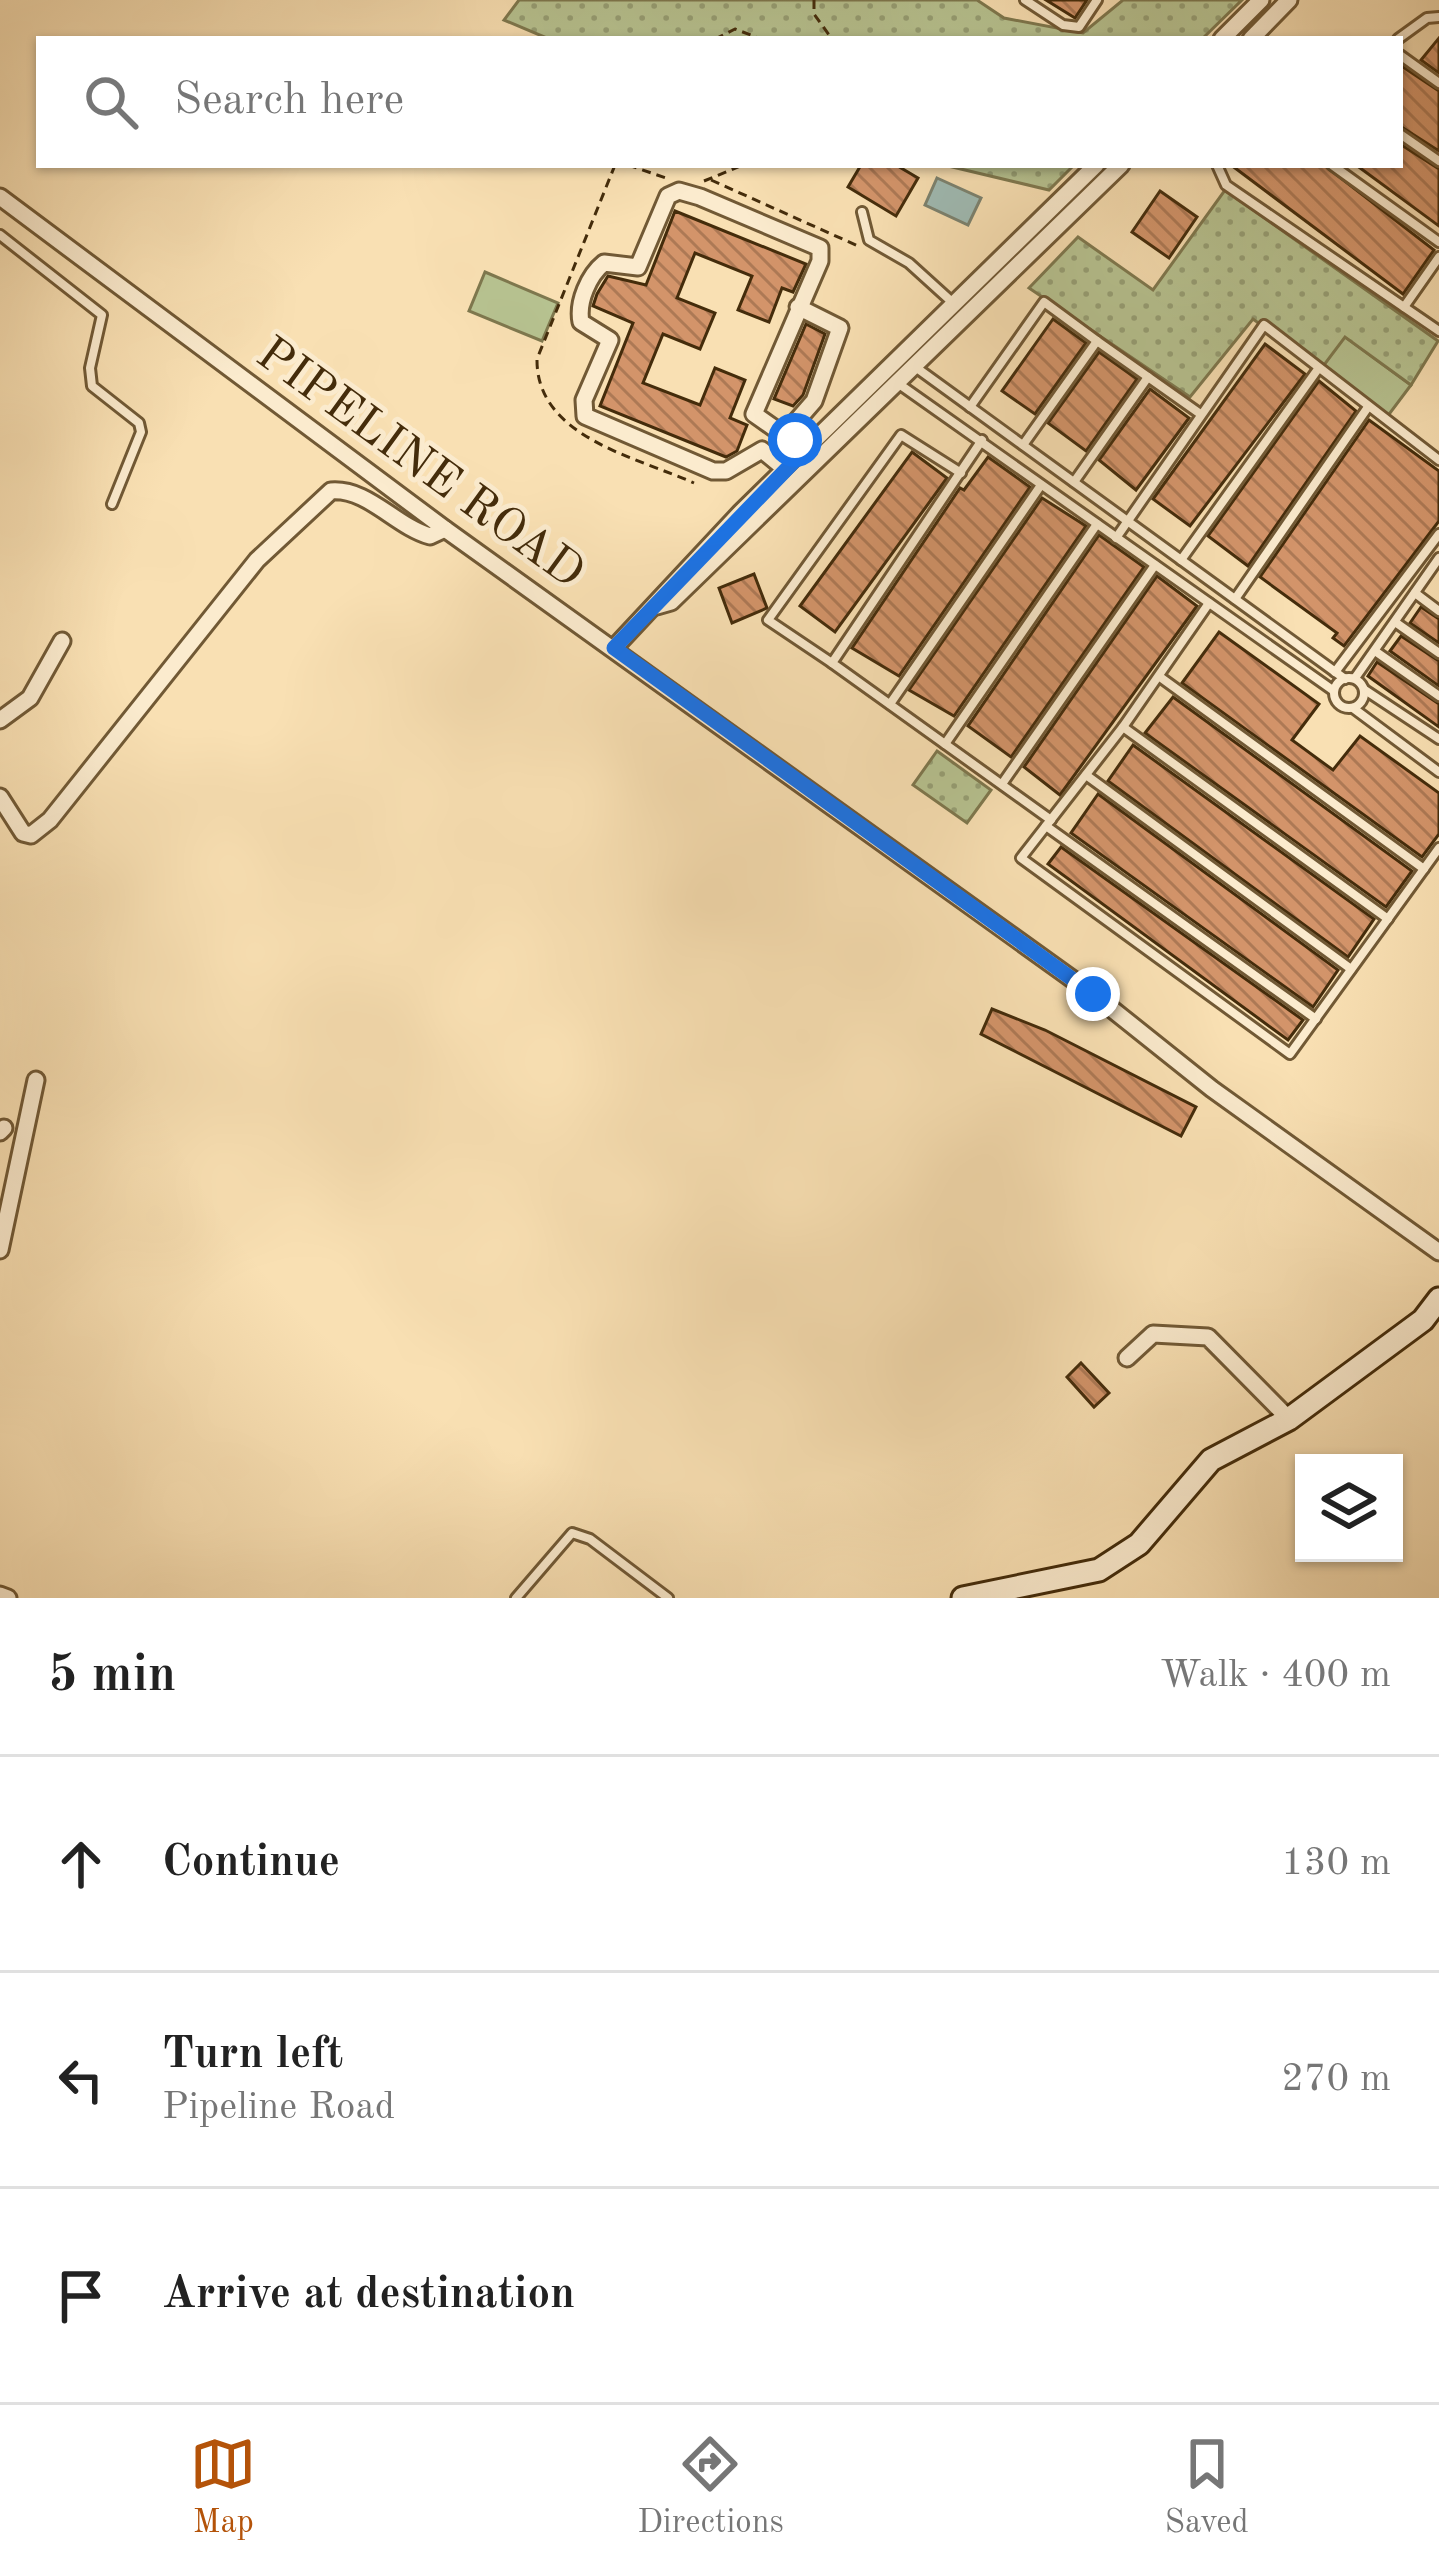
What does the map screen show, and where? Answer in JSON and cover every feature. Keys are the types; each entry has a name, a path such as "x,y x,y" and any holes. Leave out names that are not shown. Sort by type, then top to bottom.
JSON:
{"street":[{"path":"1225,36 1261,0"},
{"path":"1254,36 1289,0"},
{"path":"614,648 754,525 1093,168"},
{"path":"960,310 1118,168"},
{"path":"785,469 762,450 726,471 713,471 594,424 585,416 584,400 610,340 580,322 578,310 594,271 604,263 638,267 668,196 680,191 820,248 820,261 754,414 787,432 805,450"},
{"name":"PIPELINE ROAD","path":"0,197 445,529 1439,1252"},
{"path":"787,432 814,401 840,328 798,307"},
{"path":"657,606 661,593 785,469 891,378"},
{"path":"0,796 23,833 31,835 50,820 257,560 332,491 347,490 407,530 430,536 445,529"},
{"path":"0,720 30,698 62,641"},
{"path":"0,1250 36,1079"},
{"path":"963,1598 1099,1570 1139,1544 1211,1460 1289,1419 1424,1320 1439,1299"},
{"path":"1126,1358 1153,1334 1208,1337 1289,1419"}],"lane":[{"path":"1025,0 1064,25 1079,27 1097,0"},
{"path":"1402,36 1426,18 1439,16"},
{"path":"1403,57 1439,83"},
{"path":"1403,136 1439,161"},
{"path":"1218,168 1226,185 1439,331"},
{"path":"1336,168 1439,242"},
{"path":"862,212 869,240 909,263 960,310"},
{"path":"0,236 102,315 90,368 92,386 139,423 141,432 112,504"},
{"path":"1403,307 1439,257"},
{"path":"970,407 1044,302 1199,413"},
{"path":"1116,538 1264,325 1439,460"},
{"path":"1023,445 1097,341"},
{"path":"908,361 1335,672 1439,739"},
{"path":"1181,560 1318,369"},
{"path":"1074,482 1148,377"},
{"path":"891,378 1334,692 1342,706 1353,708 1439,772"},
{"path":"1234,598 1368,407"},
{"path":"961,473 901,435 768,620 1002,784 1048,823 1316,1019"},
{"path":"832,663 982,440"},
{"path":"890,704 1041,485"},
{"path":"741,512 754,525"},
{"path":"945,744 1097,524"},
{"path":"1335,672 1439,534"},
{"path":"1002,784 1155,565"},
{"path":"1334,692 1375,651 1437,565"},
{"path":"1415,593 1439,610"},
{"path":"1209,603 1123,727 1022,858 1290,1054 1439,848"},
{"path":"1395,622 1439,653"},
{"path":"1375,651 1439,696"},
{"path":"1160,676 1424,868"},
{"path":"1353,708 1362,701 1364,690"},
{"path":"1123,727 1388,919"},
{"path":"1087,775 1351,969"},
{"path":"517,1598 572,1533 590,1539 668,1598"}],"path":[{"path":"814,0 814,14 830,36"},
{"path":"721,36 736,29 754,36"},
{"path":"636,168 681,184"},
{"path":"696,182 737,168"},
{"path":"711,180 863,248 869,240"}],"green space":[{"path":"519,0 977,0 1004,18 1083,33 1123,0 1242,0 1205,36 542,36 504,20"},
{"path":"957,168 1071,168 1049,190"},
{"path":"1225,190 1438,341 1411,385 1345,337 1321,369 1253,319 1190,397 1029,288 1078,237 1153,290"},
{"path":"485,272 558,303 542,341 469,311"},
{"path":"1344,336 1411,385 1387,417 1321,369"},
{"path":"937,751 991,790 967,823 913,785"}],"water":[{"path":"937,178 981,198 968,225 925,205"}],"building":[{"path":"1046,0 1087,0 1075,18"},
{"path":"1439,38 1439,73 1421,60"},
{"path":"1403,67 1439,91 1439,151 1403,128"},
{"path":"1403,146 1439,169 1439,226 1360,168 1403,168"},
{"path":"859,168 901,168 918,178 896,216 848,187"},
{"path":"1235,168 1328,168 1434,250 1403,294"},
{"path":"1160,191 1197,217 1169,258 1132,232"},
{"path":"675,211 806,264 793,292 782,288 769,322 738,310 752,276 695,253 677,298 715,313 700,349 663,334 643,383 700,405 715,368 745,380 730,418 747,425 737,451 726,457 600,406 633,323 593,306 597,294 608,276 646,285"},
{"path":"1053,319 1086,343 1035,414 1002,391"},
{"path":"806,324 825,334 803,395 793,406 774,399"},
{"path":"1265,344 1305,374 1190,526 1153,499"},
{"path":"1099,352 1137,379 1086,451 1048,423"},
{"path":"1319,381 1356,411 1248,566 1208,536"},
{"path":"1150,389 1189,418 1136,490 1099,460"},
{"path":"1369,420 1439,471 1439,521 1344,646 1333,638 1337,633 1260,577"},
{"path":"912,452 947,478 835,632 800,606"},
{"path":"988,457 1030,487 899,676 852,648 960,488 964,490"},
{"path":"1042,498 1086,526 954,716 909,690"},
{"path":"1099,535 1144,567 1011,757 968,726"},
{"path":"754,574 767,608 732,623 719,588"},
{"path":"1157,576 1197,606 1060,795 1024,767"},
{"path":"1421,607 1439,619 1439,643 1410,623"},
{"path":"1219,632 1319,704 1292,740 1333,770 1360,736 1439,793 1439,834 1422,857 1182,683"},
{"path":"1401,636 1439,661 1439,686 1390,651"},
{"path":"1377,662 1439,704 1439,727 1368,676"},
{"path":"1173,697 1412,871 1386,907 1145,733"},
{"path":"1133,745 1374,919 1348,957 1108,781"},
{"path":"1098,794 1338,970 1313,1007 1071,833"},
{"path":"1061,847 1303,1020 1288,1040 1048,864"},
{"path":"992,1009 1045,1030 1196,1107 1181,1136 981,1034"},
{"path":"1081,1363 1109,1393 1094,1407 1067,1377"}],"route":[{"path":"795,440 805,450 661,593 657,606 614,648 1093,994"}]}
